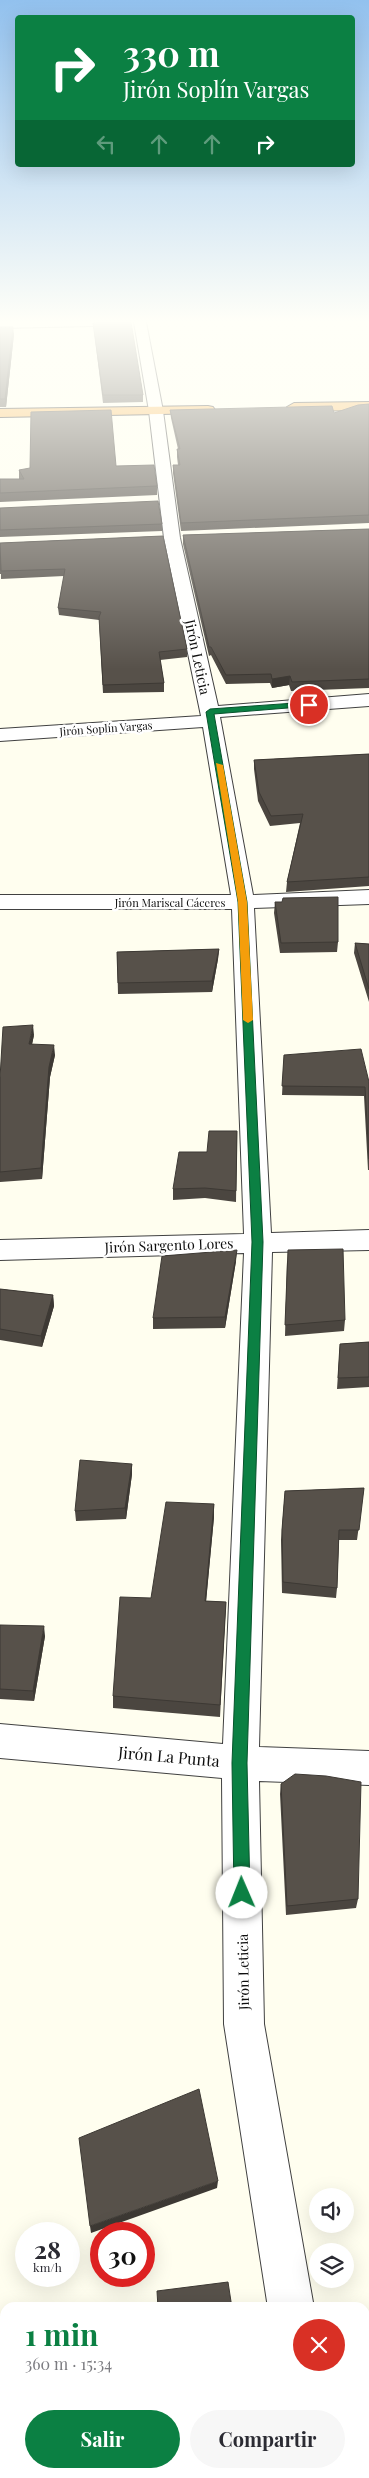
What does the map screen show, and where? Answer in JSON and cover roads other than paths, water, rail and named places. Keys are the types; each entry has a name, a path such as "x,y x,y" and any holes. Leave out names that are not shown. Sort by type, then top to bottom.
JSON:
{"street":[{"name":"Jirón Leticia","path":"157,438 158,501 173,538 210,712 243,902 258,1242 240,1763 244,2024 290,2302"},
{"name":"Jirón Soplín Vargas","path":"0,735 210,712 369,700"},
{"name":"Jirón Soplín Vargas","path":"0,718 210,712"},
{"name":"Jirón Mariscal Cáceres","path":"0,902 243,902 369,897"},
{"name":"Jirón Sargento Lores","path":"0,1250 369,1240"},
{"name":"Jirón La Punta","path":"0,1741 240,1763 369,1768"}]}
